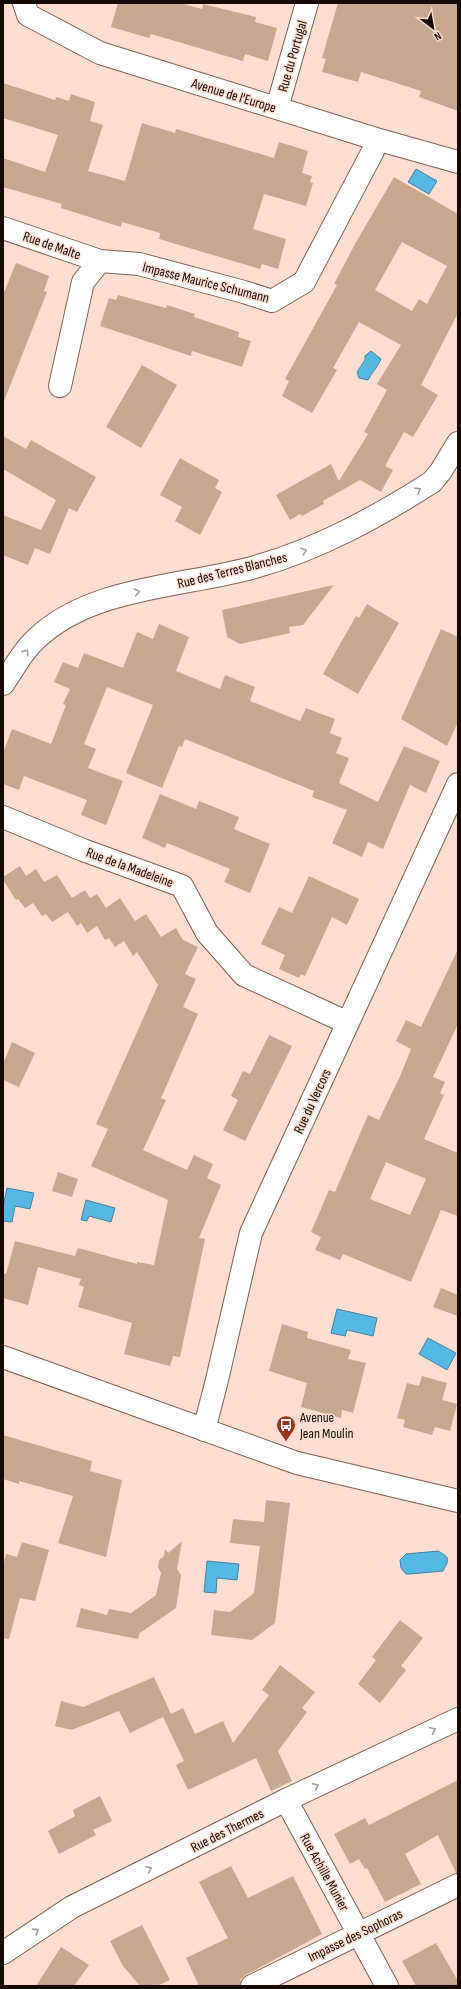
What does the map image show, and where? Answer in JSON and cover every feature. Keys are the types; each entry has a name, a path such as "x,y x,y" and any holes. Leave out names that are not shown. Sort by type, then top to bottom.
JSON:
{"street":[{"name":"Avenue de l'Europe","path":"24,3 28,14 100,53 376,139 458,162"},
{"name":"Rue du Portugal","path":"277,108 307,3"},
{"name":"Impasse Maurice Schumann","path":"100,261 139,264 272,301 304,282 373,151 376,139"},
{"name":"Rue de Malte","path":"3,228 100,261"},
{"path":"60,386 83,282 100,261"},
{"name":"Rue des Terres Blanches","path":"3,684 34,640 74,611 112,597 255,567 310,549 334,538 432,482 442,471 458,443"},
{"name":"Rue du Vercors","path":"204,1430 251,1233 458,784"},
{"name":"Rue de la Madeleine","path":"3,817 83,850 182,886 207,933 244,975 348,1023"},
{"path":"3,1357 296,1463 458,1501"},
{"name":"Rue des Thermes","path":"3,1953 72,1907 286,1800 458,1719"},
{"name":"Rue Achille Munier","path":"286,1800 388,1986"},
{"name":"Impasse des Sophoras","path":"252,1986 359,1932 458,1885"}],"water":[{"path":"416,169 437,181 429,194 408,182"},
{"path":"371,351 381,359 380,362 368,380 359,378 357,372 365,360 365,356"},
{"path":"7,1188 34,1193 30,1209 15,1206 12,1222 3,1221 3,1207"},
{"path":"86,1200 115,1208 111,1222 89,1216 87,1221 81,1220"},
{"path":"337,1309 377,1318 373,1336 347,1330 345,1336 331,1333"},
{"path":"428,1338 456,1353 447,1370 419,1354"},
{"path":"438,1551 445,1555 448,1559 443,1571 406,1574 401,1568 400,1560 406,1554"},
{"path":"207,1561 239,1564 237,1580 217,1578 216,1593 204,1592"}],"building":[{"path":"118,3 180,3 202,9 203,4 256,17 255,22 277,28 268,61 245,54 243,61 151,34 149,38 111,27"},
{"path":"338,3 458,3 458,111 419,97 421,91 361,72 358,82 322,72 326,59 322,58"},
{"path":"3,83 55,100 56,97 69,101 71,94 95,102 90,121 103,125 88,171 125,181 142,123 175,133 176,129 274,158 279,142 308,151 302,173 312,176 310,182 313,183 306,206 264,194 253,229 286,239 278,269 262,264 260,269 159,239 160,233 122,222 121,227 61,208 62,204 3,187 3,158 45,172 58,135 3,118"},
{"path":"394,177 458,214 458,313 421,385 438,395 413,437 404,432 385,466 393,470 381,492 360,480 323,501 324,504 302,516 300,514 290,520 276,495 331,464 339,481 368,434 364,432 387,390 377,384 401,345 359,322 333,368 337,370 312,413 282,396 289,381 285,379 337,285 334,284 355,244","holes":["402,242 447,266 427,304 419,299 412,311 375,290"]},
{"path":"16,263 49,276 44,291 47,292 4,401 3,295"},
{"path":"118,295 166,308 167,305 195,314 194,317 239,332 238,337 251,341 242,367 192,351 191,356 100,326 109,298 116,300"},
{"path":"142,365 177,385 141,448 106,427"},
{"path":"3,436 26,449 31,440 96,477 77,512 69,508 50,554 35,548 28,565 3,555 3,515 41,530 56,500 3,469"},
{"path":"180,458 219,480 215,488 222,492 200,535 175,521 182,507 160,495"},
{"path":"334,585 303,625 289,627 290,633 240,644 227,637 222,610"},
{"path":"367,604 399,623 358,694 323,674 356,616 359,618"},
{"path":"159,624 189,637 176,671 220,689 225,675 255,687 250,701 300,721 306,708 335,719 330,733 342,738 336,753 349,758 339,783 378,802 404,746 440,761 426,793 410,785 383,849 368,842 362,857 332,843 347,810 312,797 314,791 185,739 182,747 179,746 162,788 126,773 153,705 107,687 84,744 96,749 88,768 123,781 106,825 81,815 87,800 24,776 19,790 3,784 3,753 12,729 51,744 66,705 63,704 70,689 54,682 63,662 78,668 84,653 123,668 137,632 153,639"},
{"path":"441,629 458,637 458,722 447,746 401,719"},
{"path":"160,794 196,809 199,801 239,817 234,829 270,844 250,893 224,882 230,869 167,843 165,848 142,838"},
{"path":"20,866 26,876 36,869 44,882 57,875 72,898 85,890 90,898 97,894 106,908 120,898 135,921 146,914 161,937 176,928 183,940 198,947 185,974 196,979 183,1007 198,1014 161,1098 166,1100 143,1150 187,1170 194,1155 213,1164 207,1178 221,1185 199,1238 205,1239 180,1357 173,1356 170,1366 124,1354 132,1323 78,1307 84,1287 79,1285 81,1279 38,1267 28,1305 3,1298 3,1273 6,1274 15,1241 75,1256 78,1248 137,1264 137,1262 154,1265 168,1200 91,1166 108,1129 96,1124 158,985 137,952 133,956 124,941 115,947 109,938 105,940 97,926 87,933 81,923 77,926 68,912 52,922 46,914 42,916 33,903 25,908 18,899 16,900 3,880 3,877"},
{"path":"309,876 359,899 347,925 332,917 305,976 301,974 299,978 279,969 285,955 261,944 279,907 292,913"},
{"path":"458,949 458,1024 433,1077 445,1082 440,1093 444,1095 424,1139 458,1153 458,1216 441,1210 411,1282 343,1254 340,1260 315,1250 321,1237 311,1232 329,1190 335,1192 368,1115 379,1120 401,1074 411,1049 396,1041 406,1020 421,1027","holes":["386,1162 426,1179 410,1215 370,1199"]},
{"path":"269,1035 292,1046 245,1141 223,1130 238,1100 231,1096 243,1071 250,1074"},
{"path":"12,1042 35,1053 19,1087 3,1080 3,1064"},
{"path":"58,1172 78,1179 72,1197 52,1191"},
{"path":"441,1288 458,1295 458,1316 433,1307"},
{"path":"282,1324 308,1332 307,1338 351,1350 348,1359 366,1363 353,1413 342,1410 341,1418 301,1407 307,1383 269,1371"},
{"path":"422,1376 447,1383 442,1400 457,1404 450,1431 435,1427 432,1435 403,1427 405,1420 397,1418 407,1383 419,1386"},
{"path":"3,1435 92,1461 90,1471 122,1480 106,1557 58,1543 73,1496 19,1481 19,1484 3,1479"},
{"path":"266,1500 290,1503 275,1623 252,1640 211,1635 214,1610 230,1612 254,1593 260,1546 230,1543 233,1519 264,1522"},
{"path":"182,1541 177,1569 181,1575 176,1608 140,1633 140,1631 138,1639 76,1627 81,1608 107,1615 109,1609 131,1613 156,1595 161,1573 158,1567 159,1560 164,1556 165,1549 168,1553"},
{"path":"22,1542 49,1550 35,1601 20,1598 9,1639 3,1638 3,1567 6,1554 17,1557"},
{"path":"400,1620 423,1638 401,1666 406,1670 380,1703 358,1684 376,1660 372,1657"},
{"path":"280,1665 315,1692 302,1708 307,1712 278,1751 292,1781 271,1791 256,1758 188,1790 176,1765 184,1761 163,1717 130,1733 119,1711 72,1730 55,1726 61,1701 83,1707 154,1677 171,1714 183,1708 195,1734 223,1721 233,1743 269,1695 262,1690"},
{"path":"458,1780 458,1873 456,1873 438,1835 405,1854 421,1884 385,1902 367,1868 365,1869 359,1859 350,1864 334,1834 365,1818 369,1825"},
{"path":"100,1796 112,1821 93,1830 96,1835 59,1854 48,1831 75,1816 73,1810"},
{"path":"231,1866 248,1898 293,1876 322,1934 246,1975 241,1979 240,1986 199,1986 186,1958 228,1938 199,1882"},
{"path":"142,1925 170,1980 157,1986 140,1986 123,1966 110,1941"},
{"path":"436,1943 458,1981 458,1986 416,1986 402,1961"},
{"path":"61,1947 89,1965 74,1986 36,1986"}],"place":[{"name":"Avenue Jean Moulin","path":"286,1442"}]}
